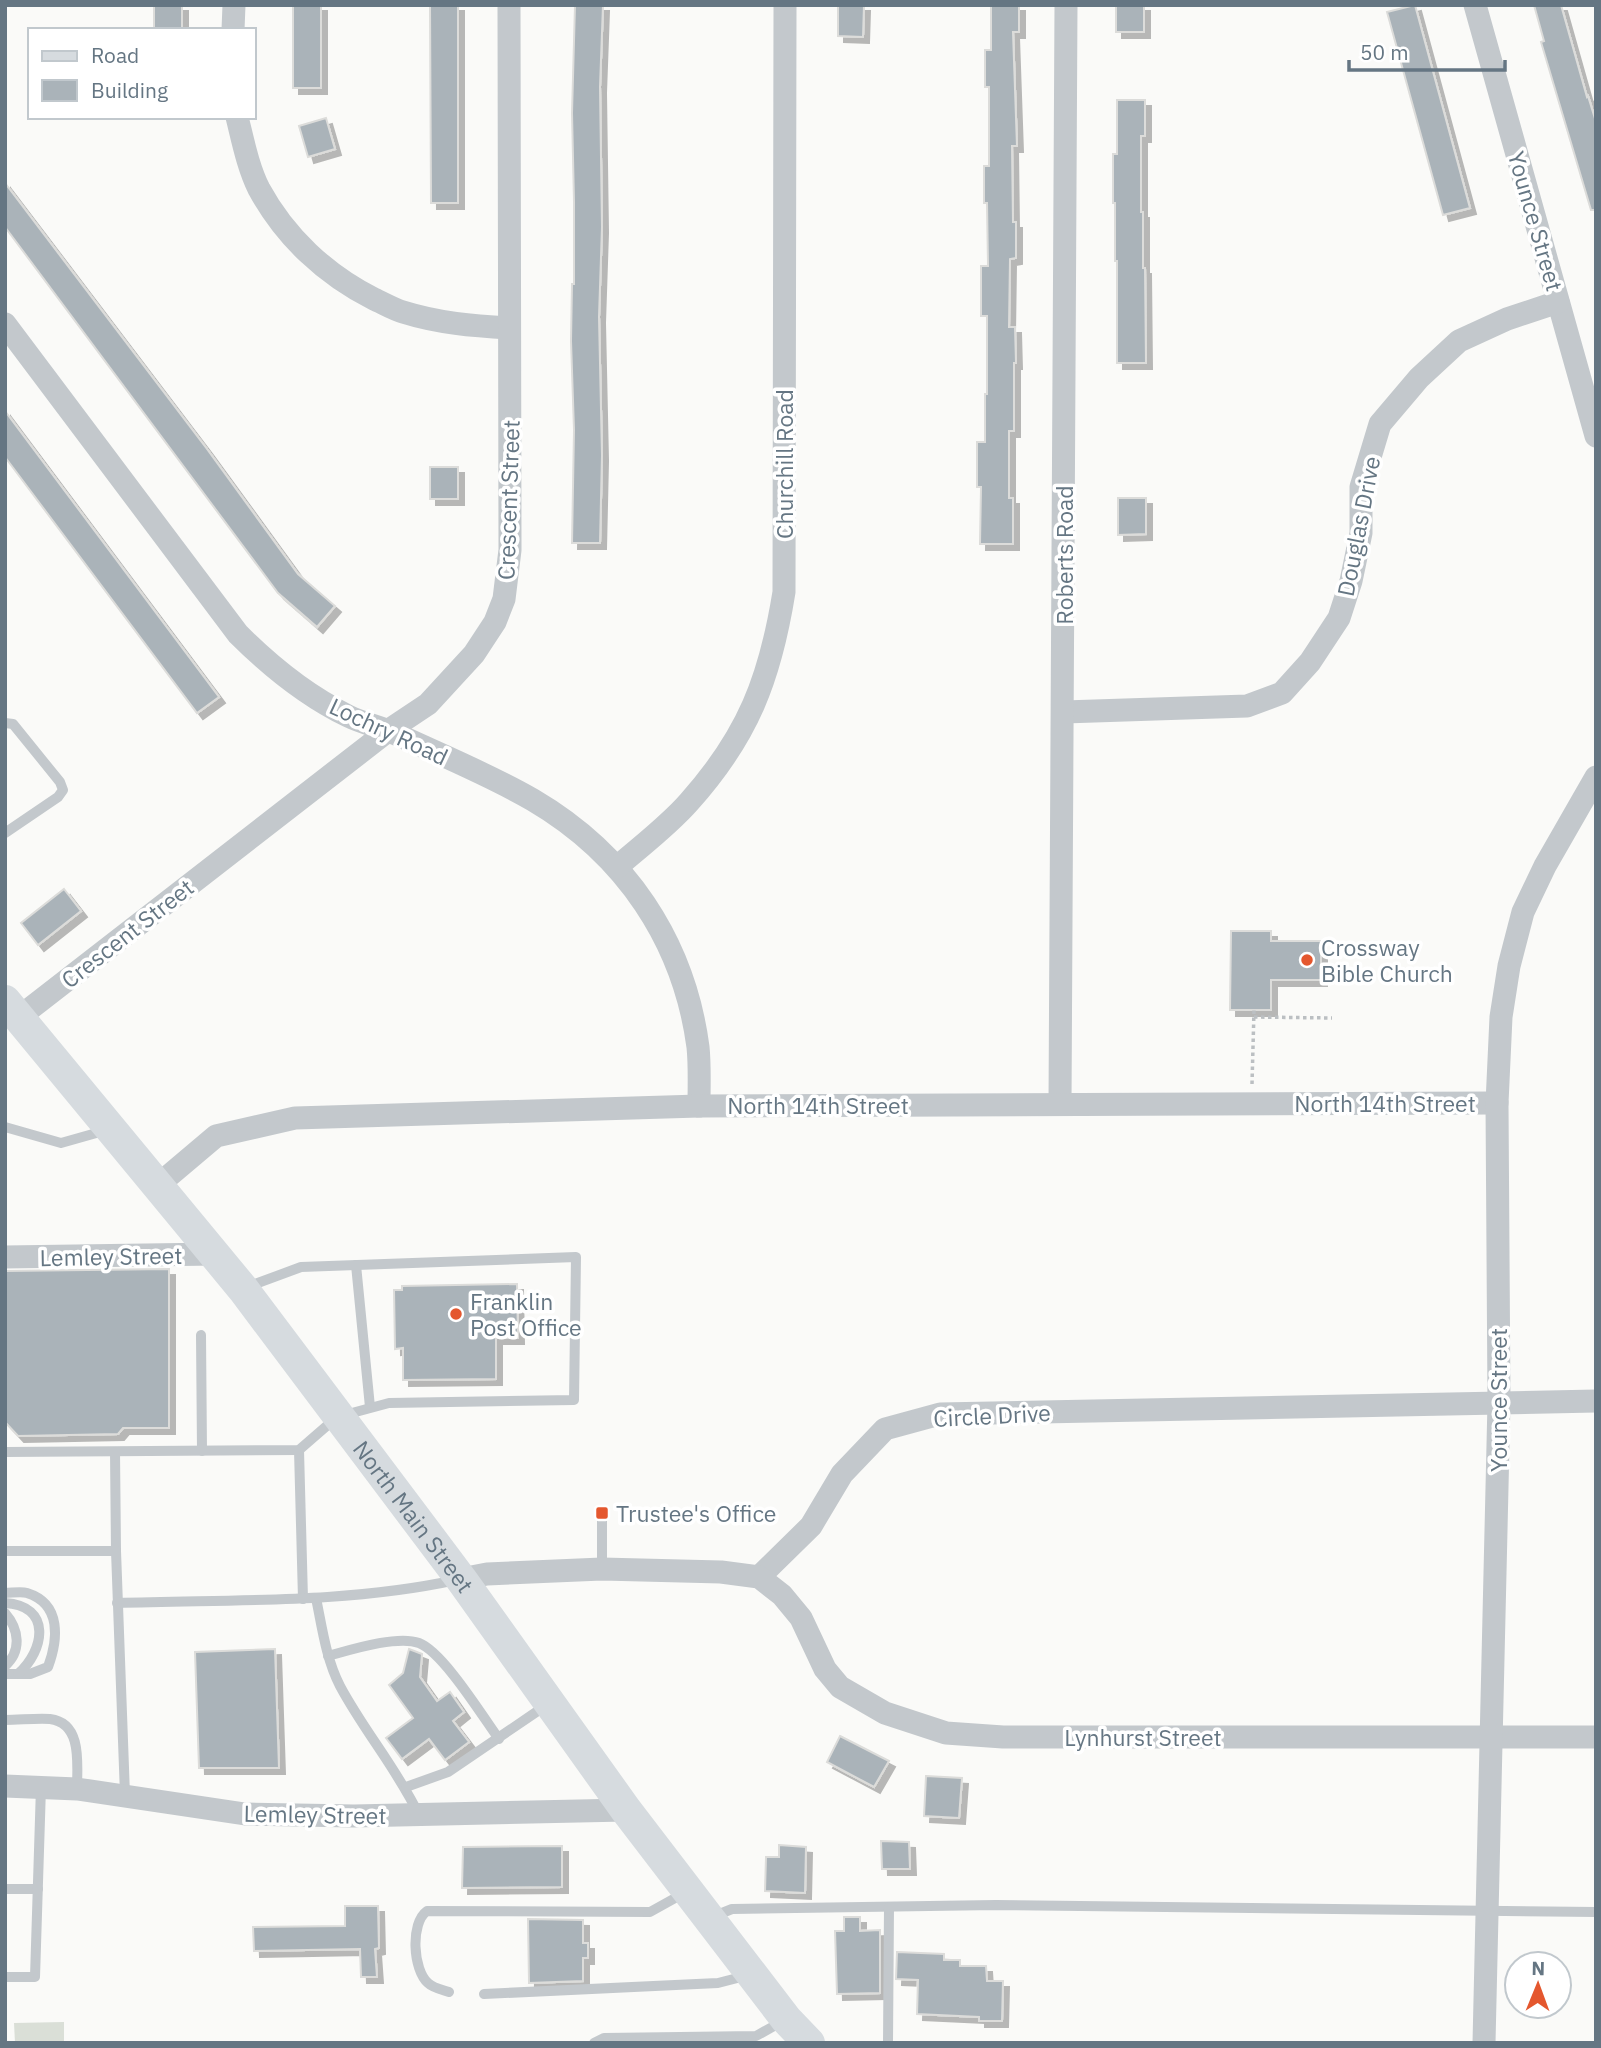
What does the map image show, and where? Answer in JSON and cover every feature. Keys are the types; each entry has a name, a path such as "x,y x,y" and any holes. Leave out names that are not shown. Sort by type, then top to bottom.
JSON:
{"street":[{"path":"233,28 234,5"},
{"name":"Crescent Street","path":"11,1009 428,704 474,654 495,622 504,599 510,550 509,5"},
{"name":"Churchill Road","path":"617,867 688,803 742,731 769,665 778,629 785,592 785,5"},
{"name":"Roberts Road","path":"1060,1104 1066,5"},
{"name":"Younce Street","path":"1475,5 1596,436"},
{"path":"238,119 259,188 307,253 334,276 400,312 459,325 509,328"},
{"name":"Douglas Drive","path":"1064,712 1247,706 1282,693 1310,662 1339,618 1351,581 1361,533 1361,486 1380,424 1419,378 1459,341 1507,319 1558,302"},
{"name":"Lochry Road","path":"5,324 238,634 265,661 349,717 389,730 530,798 561,817 598,846 617,867 667,938 687,992 698,1048 699,1106"},
{"name":"Younce Street","path":"1484,2043 1499,1402 1497,1103 1501,1017 1509,966 1523,912 1545,866 1596,777"},
{"name":"North Main Street","path":"11,1009 216,1254 461,1579 626,1810 751,1975 809,2043"},
{"name":"North 14th Street","path":"158,1185 216,1136 295,1118 699,1106 1497,1103"},
{"name":"Lemley Street","path":"5,1257 216,1254"},
{"name":"Circle Drive","path":"760,1577 811,1526 842,1474 885,1429 940,1414 1596,1401"},
{"path":"461,1579 487,1574 602,1569 722,1572 760,1577"},
{"name":"Lynhurst Street","path":"760,1577 782,1595 801,1618 825,1669 840,1687 885,1713 946,1733 1003,1737 1596,1737"},
{"name":"Lemley Street","path":"5,1786 77,1789 245,1814 419,1815 626,1810"}],"lane":[{"path":"5,723 13,724 60,782 63,790 58,797 5,833"},
{"path":"5,1127 61,1143 110,1130"},
{"path":"5,1452 299,1450 337,1417 389,1403 574,1400 576,1257 301,1267 243,1289"},
{"path":"356,1265 370,1408"},
{"path":"201,1335 202,1451"},
{"path":"299,1450 303,1598"},
{"path":"116,1452 117,1603 125,1795"},
{"path":"602,1513 602,1569"},
{"path":"5,1551 116,1551"},
{"path":"117,1603 316,1598 418,1588 461,1579"},
{"path":"5,1593 27,1593 47,1605 55,1620 55,1650 48,1667 30,1674 5,1674"},
{"path":"316,1598 328,1656 339,1684 406,1787 419,1815"},
{"path":"5,1603 30,1611 39,1627 40,1639 35,1653 18,1674"},
{"path":"5,1613 13,1623 17,1646 14,1657 5,1666"},
{"path":"328,1656 385,1642 419,1643 440,1660 499,1739"},
{"path":"406,1787 448,1772 548,1704"},
{"path":"5,1720 52,1719 71,1731 77,1750 77,1789"},
{"path":"5,1977 36,1977 41,1787"},
{"path":"5,1889 38,1889"},
{"path":"449,1992 429,1984 421,1974 415,1935 421,1915 427,1911 650,1912 689,1891"},
{"path":"709,1918 732,1909 996,1905 1596,1912"},
{"path":"888,2043 889,1907"},
{"path":"484,1994 718,1983 751,1975"},
{"path":"594,2043 604,2038 756,2036 786,2019"}],"path":[{"path":"1321,975 1332,975"},
{"path":"1252,1104 1254,1010"},
{"path":"1254,1017 1332,1018"}],"shaded area":[{"path":"64,2022 64,2043 15,2043 14,2023"}],"building":[{"path":"154,5 182,5 182,28 154,28"},
{"path":"293,5 321,5 321,88 293,88"},
{"path":"430,5 458,5 458,203 431,203"},
{"path":"575,5 603,5 600,87 600,543 572,543 572,113"},
{"path":"838,5 864,5 863,37 838,36"},
{"path":"991,5 1019,5 1019,32 1013,32 1017,146 1012,146 1013,222 1016,222 1016,258 1010,259 1009,327 1015,327 1016,363 1014,431 1009,431 1009,498 1013,498 1013,544 980,544 981,487 977,487 977,442 985,442 987,394 987,316 981,316 981,266 988,266 984,166 989,166 989,87 985,87 985,50 991,50"},
{"path":"1116,5 1144,5 1144,32 1116,32"},
{"path":"1415,5 1470,208 1443,215 1387,12"},
{"path":"1534,5 1561,5 1596,122 1596,210 1591,210 1541,42 1544,41"},
{"path":"1117,100 1145,100 1145,136 1141,136 1141,212 1145,268 1146,363 1117,363 1113,154 1117,154"},
{"path":"326,118 335,149 308,157 299,126"},
{"path":"5,183 207,449 298,574 335,606 317,627 278,593 5,227"},
{"path":"5,411 219,697 197,713 5,457"},
{"path":"430,467 458,467 458,499 430,499"},
{"path":"1118,498 1146,498 1146,534 1118,535"},
{"path":"64,889 81,911 38,945 21,923"},
{"path":"1231,931 1271,931 1271,941 1321,941 1321,980 1271,980 1271,1010 1230,1010"},
{"path":"169,1269 169,1428 123,1428 118,1434 18,1436 5,1422 5,1271"},
{"name":"Franklin Post Office","path":"517,1284 518,1338 496,1338 496,1379 403,1380 403,1348 395,1349 394,1290 402,1290 402,1286"},
{"path":"275,1649 279,1768 199,1768 195,1652"},
{"path":"409,1649 422,1654 420,1677 437,1701 450,1692 464,1712 453,1721 469,1742 445,1760 429,1739 402,1759 386,1738 413,1718 389,1685 403,1673"},
{"path":"840,1736 889,1761 874,1787 827,1762"},
{"path":"926,1776 962,1778 959,1818 924,1816"},
{"path":"881,1841 909,1842 910,1869 882,1869"},
{"path":"779,1845 806,1847 805,1893 765,1891 766,1857 779,1857"},
{"path":"562,1846 562,1887 462,1888 463,1847"},
{"path":"345,1906 378,1906 379,1948 375,1949 377,1977 361,1977 360,1949 254,1951 253,1927 345,1926"},
{"path":"844,1917 860,1917 860,1931 880,1930 880,1993 837,1994 835,1931 844,1931"},
{"path":"528,1919 583,1920 583,1943 588,1943 588,1958 583,1958 583,1981 529,1983"},
{"path":"897,1952 944,1954 944,1960 960,1960 960,1966 986,1966 987,1981 1003,1981 1002,2021 917,2014 918,1980 896,1979"}],"place":[{"name":"Crossway Bible Church","path":"1307,960"},
{"name":"Franklin Post Office","path":"456,1314"},
{"name":"Trustee's Office","path":"602,1513"}]}
